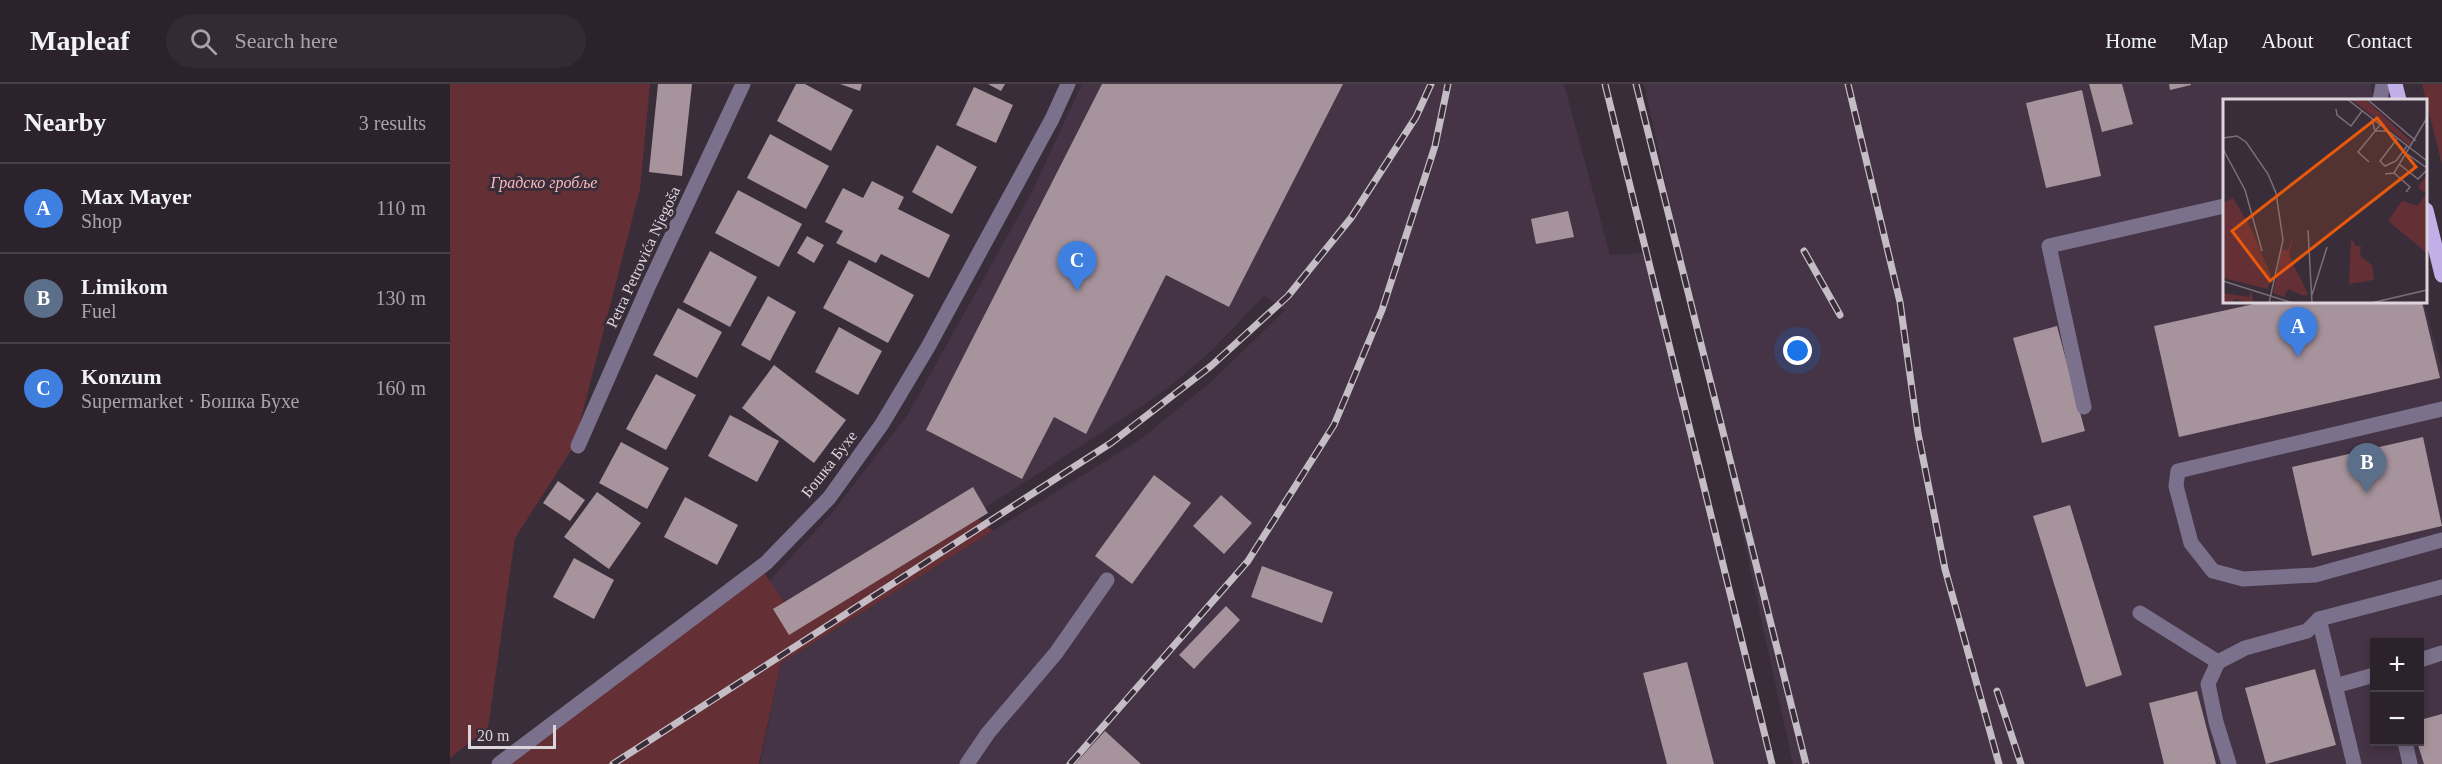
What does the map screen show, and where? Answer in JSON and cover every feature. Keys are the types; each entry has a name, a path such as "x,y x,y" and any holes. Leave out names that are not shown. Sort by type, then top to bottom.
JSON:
{"main road":[{"path":"2395,84 2399,99"},
{"path":"2427,214 2441,270"}],"street":[{"name":"Petra Petrovića Njegoša","path":"578,446 648,287 742,84"},
{"name":"Бошка Бухе","path":"499,764 766,563 829,498 882,424 928,347 1052,119 1068,84"},
{"path":"2380,99 2383,84"},
{"path":"2084,406 2049,246 2223,206"},
{"path":"2427,246 2441,270"},
{"path":"2442,410 2178,471 2176,486 2191,543 2213,571 2243,579 2314,575 2442,540"},
{"path":"967,764 988,733 1056,654 1107,580"},
{"path":"2229,764 2216,722 2208,684 2218,662 2245,648 2307,631 2319,619 2442,587"},
{"path":"2140,613 2218,662"},
{"path":"2319,619 2354,764"},
{"path":"2424,659 2442,653"},
{"path":"2335,686 2370,676"},
{"path":"2406,746 2410,764"}],"shaded area":[{"path":"1082,84 1564,84 1610,255 1646,253 1770,764 760,764 781,663 1141,439 1213,380 1285,310 1264,296 1211,351 1168,388 994,502 796,622 769,581 832,513 908,414 1032,192"},
{"path":"1644,84 2370,84 2374,99 2223,99 2223,303 2424,303 2442,370 2442,764 1793,764"}],"green space":[{"name":"Градско гробље","path":"450,84 650,84 640,189 574,446 515,538 488,728 450,758"},
{"path":"2422,84 2442,84 2442,165 2427,99"},
{"path":"973,514 993,531 781,663 759,764 509,764 764,572 796,621"}],"building":[{"path":"658,84 692,84 682,176 649,172"},
{"path":"796,84 805,84 853,110 831,151 777,121"},
{"path":"840,84 862,84 860,91"},
{"path":"988,84 1005,84 1001,91"},
{"path":"1102,84 1343,84 1229,307 1166,275 1086,434 1054,417 1022,479 926,430"},
{"path":"2089,84 2122,84 2133,124 2102,132"},
{"path":"2169,84 2191,84 2191,85 2170,90"},
{"path":"974,87 1013,105 996,143 956,125"},
{"path":"2082,90 2101,176 2046,188 2026,103"},
{"path":"770,134 829,166 806,209 747,178"},
{"path":"937,145 977,167 952,214 912,192"},
{"path":"872,181 904,197 898,209 950,235 929,278 881,254 876,263 836,243 843,231 825,222 843,188 863,198"},
{"path":"738,190 802,224 779,267 715,233"},
{"path":"1568,211 1574,237 1536,244 1531,219"},
{"path":"807,236 824,245 814,263 797,253"},
{"path":"710,251 757,277 730,327 683,302"},
{"path":"849,260 914,295 888,343 823,308"},
{"path":"768,296 796,312 770,361 741,345"},
{"path":"2258,303 2422,303 2440,378 2179,437 2154,326"},
{"path":"678,308 722,332 697,378 653,355"},
{"path":"2057,326 2085,431 2042,443 2013,338"},
{"path":"839,327 882,351 858,395 815,372"},
{"path":"774,365 846,420 814,463 742,408"},
{"path":"656,374 696,395 666,450 626,429"},
{"path":"730,415 779,441 757,482 708,456"},
{"path":"2423,437 2442,526 2312,556 2292,467"},
{"path":"621,442 669,468 647,509 599,483"},
{"path":"1154,475 1191,503 1132,584 1095,556"},
{"path":"558,481 585,500 570,521 543,503"},
{"path":"973,487 988,513 789,635 773,609"},
{"path":"597,492 641,523 609,569 564,537"},
{"path":"1221,495 1252,523 1224,554 1193,526"},
{"path":"685,497 738,525 717,565 664,537"},
{"path":"2070,505 2122,675 2086,687 2033,516"},
{"path":"574,558 614,580 594,619 553,597"},
{"path":"1262,566 1333,592 1322,623 1251,597"},
{"path":"1226,606 1240,620 1194,669 1179,655"},
{"path":"1687,662 1714,764 1667,764 1643,673"},
{"path":"2315,669 2336,745 2266,764 2245,688"},
{"path":"2197,691 2216,764 2164,764 2149,703"},
{"path":"2442,714 2442,764 2424,764 2418,746 2424,746 2424,719"},
{"path":"1105,731 1141,764 1075,764"}],"railway":[{"path":"613,764 1111,443 1211,366 1288,296 1351,218 1416,117 1431,84"},
{"path":"1070,764 1248,561 1334,425 1382,310 1435,146 1448,84"},
{"path":"1605,84 1772,764"},
{"path":"1636,84 1806,764"},
{"path":"1848,84 1900,302 1918,433 1945,569 1999,764"},
{"path":"1804,251 1840,315"},
{"path":"1997,691 2021,764"}],"place":[{"name":"Konzum","path":"1077,291"},
{"name":"Max Mayer","path":"2298,357"},
{"name":"Limikom","path":"2367,493"}]}
